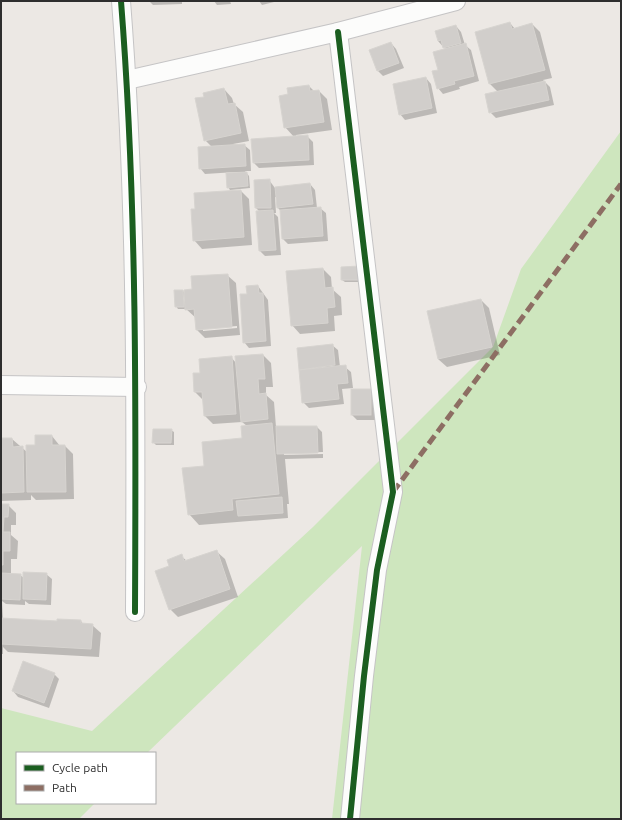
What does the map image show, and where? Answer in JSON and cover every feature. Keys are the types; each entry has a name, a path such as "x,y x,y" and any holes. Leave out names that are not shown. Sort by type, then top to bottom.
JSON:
{"street":[{"path":"121,1 127,80 137,387 135,612"},
{"path":"127,80 338,32 456,1"},
{"path":"338,32 394,492 377,570 364,676 350,819"},
{"path":"1,385 137,387"}],"green space":[{"path":"621,131 621,819 332,819 362,546 148,752 16,752 16,804 94,804 79,819 1,819 1,708 92,731 313,527 493,347 521,269"}],"building":[{"path":"510,22 512,29 532,23 545,70 489,84 475,32"},
{"path":"456,25 461,43 443,48 441,40 438,41 435,31"},
{"path":"391,42 399,63 377,71 369,50"},
{"path":"466,43 474,76 454,81 455,84 437,89 432,71 438,70 433,52"},
{"path":"426,77 432,108 399,115 393,84"},
{"path":"545,81 549,100 489,113 485,94"},
{"path":"309,85 310,91 319,90 324,122 284,128 279,96 288,94 287,88"},
{"path":"224,88 228,104 235,103 241,133 204,141 195,98 204,97 203,93"},
{"path":"308,135 309,160 253,163 251,139"},
{"path":"245,144 246,166 199,169 198,147"},
{"path":"247,172 248,186 227,188 226,173"},
{"path":"270,179 271,208 255,208 254,180"},
{"path":"310,183 313,204 277,208 275,187"},
{"path":"241,190 244,237 193,241 191,209 195,209 194,193"},
{"path":"321,207 323,236 282,239 280,210"},
{"path":"273,210 276,250 259,251 256,211"},
{"path":"360,266 360,280 341,280 341,267"},
{"path":"323,268 325,288 333,287 335,307 327,308 328,323 291,326 286,271"},
{"path":"228,274 232,327 196,330 194,309 185,310 184,290 192,289 191,276"},
{"path":"258,285 259,293 263,293 266,341 243,343 240,294 247,294 246,286"},
{"path":"174,290 183,290 184,307 175,307"},
{"path":"481,299 492,347 438,359 427,311"},
{"path":"333,344 335,365 299,370 297,348"},
{"path":"263,354 265,379 258,379 259,394 266,393 268,419 241,422 235,356"},
{"path":"232,356 236,414 204,416 202,392 194,392 193,373 200,373 199,359"},
{"path":"346,365 348,383 337,384 339,399 302,403 299,370"},
{"path":"351,389 371,389 371,415 351,415"},
{"path":"272,423 279,494 232,499 233,510 188,515 182,468 204,466 202,442 242,438 241,426"},
{"path":"276,426 317,426 318,453 277,454"},
{"path":"153,429 172,429 171,443 152,443"},
{"path":"35,435 52,435 52,445 65,445 66,492 27,492 26,445 35,445"},
{"path":"1,438 12,438 13,447 23,446 24,492 1,493"},
{"path":"282,497 283,513 238,516 236,501"},
{"path":"1,504 9,504 8,517 4,517 3,532 10,532 10,551 3,551 3,565 1,565"},
{"path":"217,550 230,589 169,610 155,571 169,566 167,560 182,554 184,561"},
{"path":"23,572 47,573 46,600 23,599"},
{"path":"1,573 21,574 20,600 1,599"},
{"path":"1,618 57,621 57,619 81,620 81,623 93,624 91,649 1,644"},
{"path":"23,661 55,673 44,703 12,691"}],"marked path":[{"path":"393,492 621,184"}],"cycle path":[{"path":"121,1 133,230 135,612"},
{"path":"338,32 393,492 377,570 364,676 350,819"}]}
